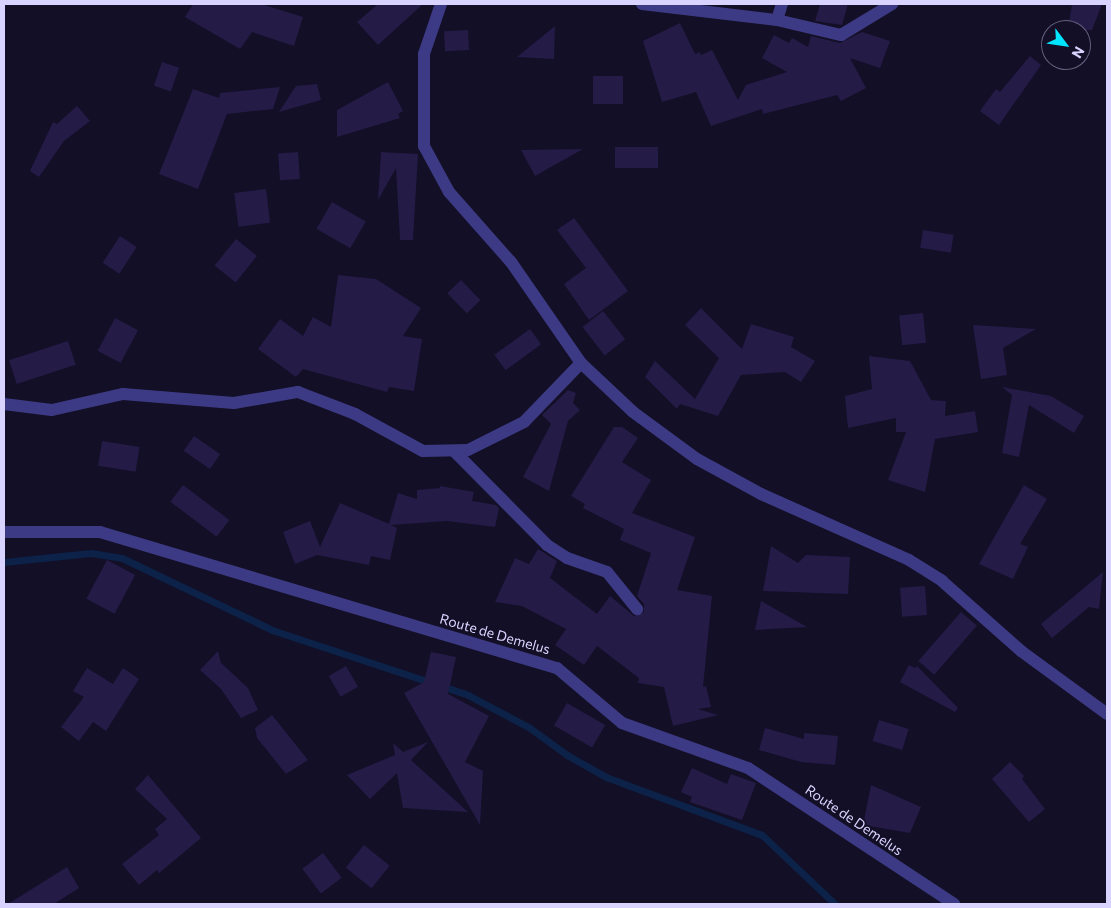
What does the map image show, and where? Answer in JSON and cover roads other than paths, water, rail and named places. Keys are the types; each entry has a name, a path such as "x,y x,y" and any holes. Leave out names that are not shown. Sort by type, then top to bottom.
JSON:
{"street":[{"path":"441,4 424,54 424,146 449,192 511,262 581,363 633,412 697,460 761,494 909,560 942,581 1021,651 1107,714"},
{"path":"642,4 777,20 841,35 892,4"},
{"path":"777,20 782,4"},
{"path":"4,404 52,410 123,394 234,403 298,392 355,414 423,451 454,451 468,450 524,422 581,363"},
{"path":"454,451 547,545 567,558 607,572 637,609"},
{"name":"Route de Demelus","path":"4,532 100,532 557,668 622,723 748,768 954,904"}],"waterway":[{"path":"4,562 91,553 122,558 272,630 468,695 530,728 567,755 606,777 762,835 835,904"}]}
